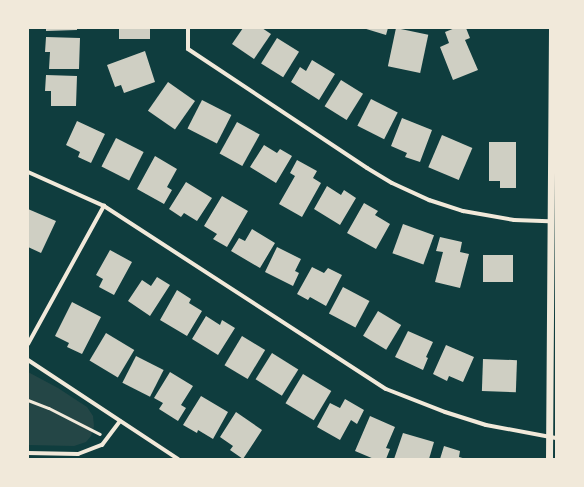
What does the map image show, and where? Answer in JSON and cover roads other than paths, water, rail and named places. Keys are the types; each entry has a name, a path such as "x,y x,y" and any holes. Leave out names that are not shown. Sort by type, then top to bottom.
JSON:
{"street":[{"path":"188,28 188,49 367,168 406,190 429,200 469,212 514,220 549,221"},
{"path":"549,459 552,438 549,221 552,28"},
{"path":"28,172 104,206 386,389 452,415 486,425 552,438"},
{"path":"28,344 104,206"},
{"path":"28,360 178,459"},
{"path":"28,453 78,454 102,445 120,421"}]}
